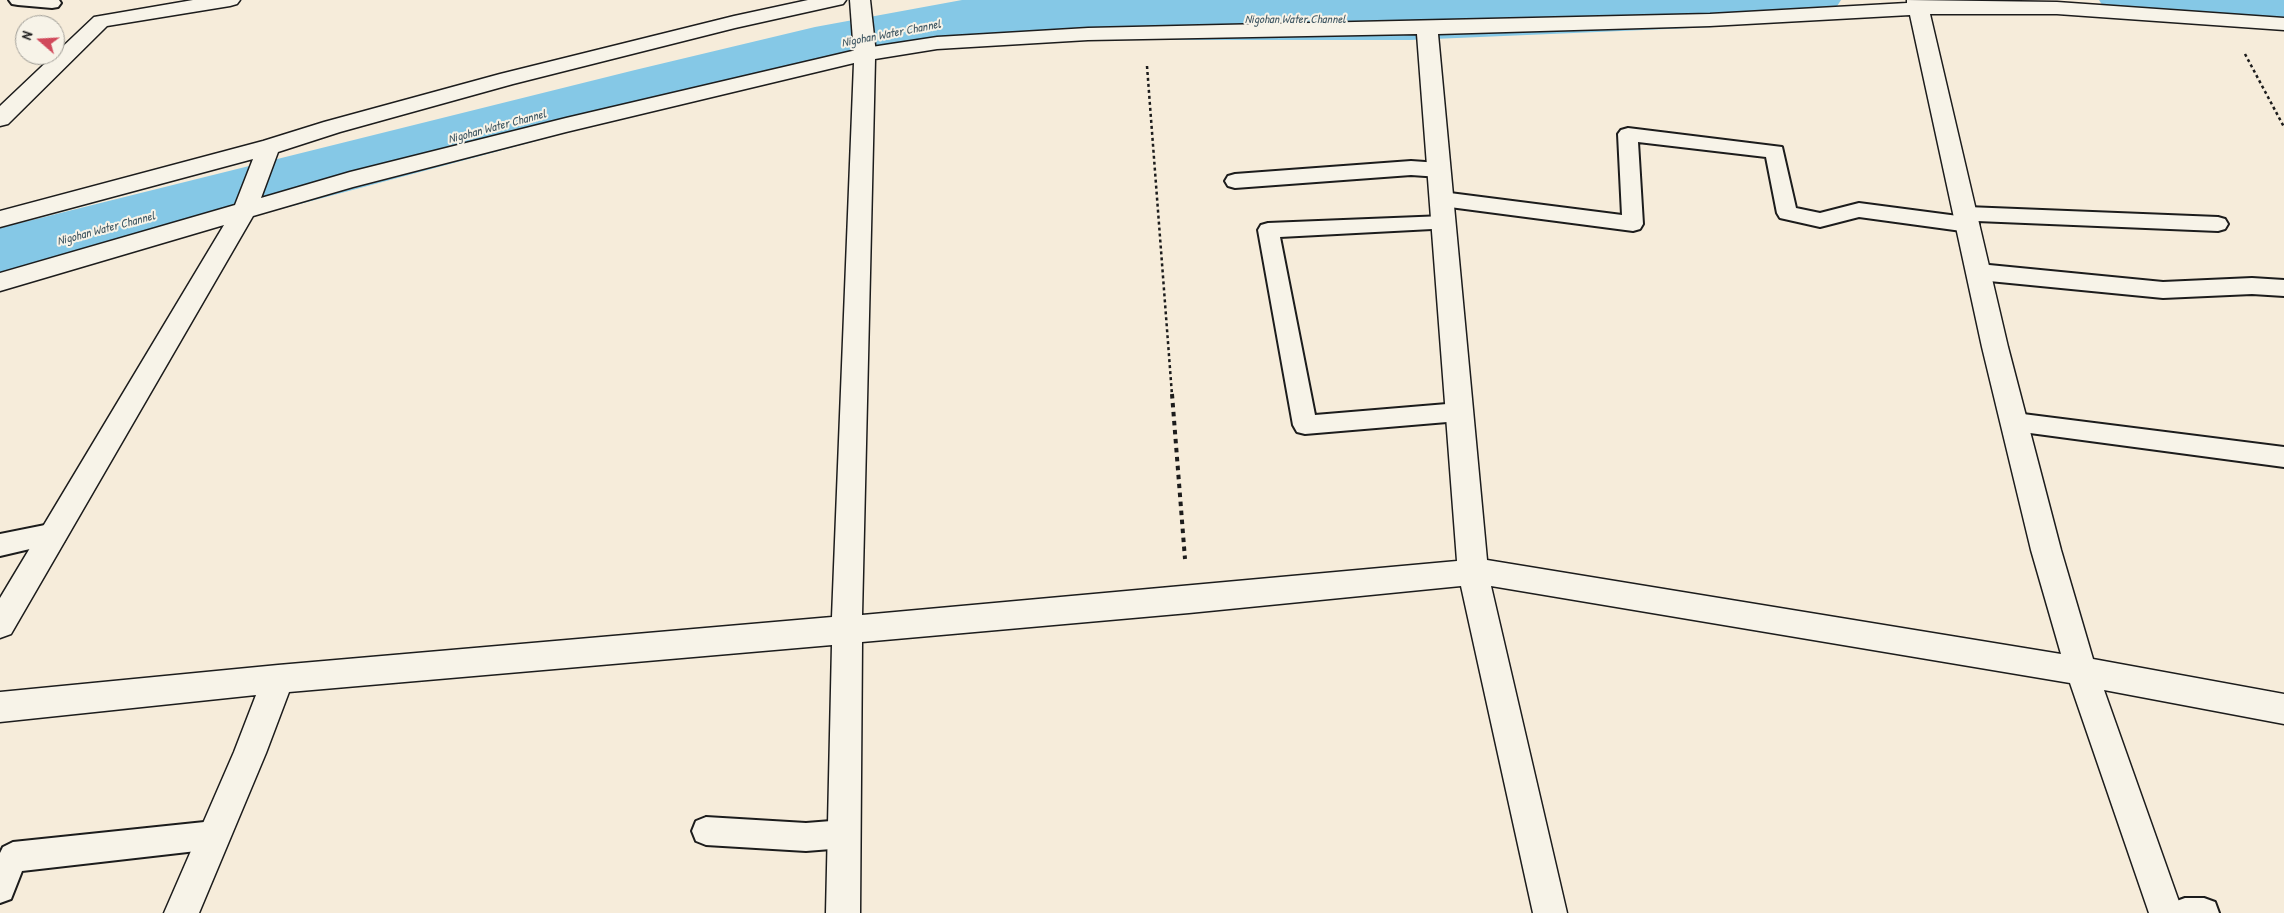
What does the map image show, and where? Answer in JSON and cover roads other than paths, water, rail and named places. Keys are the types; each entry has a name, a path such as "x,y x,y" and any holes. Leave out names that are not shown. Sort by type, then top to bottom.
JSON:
{"street":[{"path":"0,119 101,21 230,0"},
{"path":"0,219 269,147 332,127 508,79 734,22 836,0"},
{"path":"843,913 847,628 865,54 860,0"},
{"path":"1918,4 1979,272 2046,550 2081,670 2166,913"},
{"path":"0,282 350,180 566,125 865,54 937,43 992,38 1144,33 1710,20 1918,4 2057,8 2284,24"},
{"path":"1427,28 1473,572 1550,913"},
{"path":"0,626 245,210 269,147"},
{"path":"0,707 278,679 847,628 1189,600 1473,572 1501,574 2081,670 2284,709"},
{"path":"181,913 250,753 278,679"}],"lane":[{"path":"18,0 52,3"},
{"path":"1459,412 1305,425 1268,230 1443,211 1633,224 1628,134 1775,152 1787,213 1820,220 1859,210 1968,219 2218,224"},
{"path":"1235,180 1411,168 1440,170"},
{"path":"1979,272 2163,290 2252,286 2284,288"},
{"path":"2015,422 2284,457"},
{"path":"0,545 55,534"},
{"path":"706,831 806,837 844,834"},
{"path":"0,888 13,857 214,835"},
{"path":"2185,913 2204,913"}],"waterway":[{"name":"Nigohan Water Channel","path":"0,256 635,92 815,48 962,20 1410,20 1714,7 1809,0"},
{"name":"Nigohan Water Channel","path":"2131,0 2284,9"}]}
